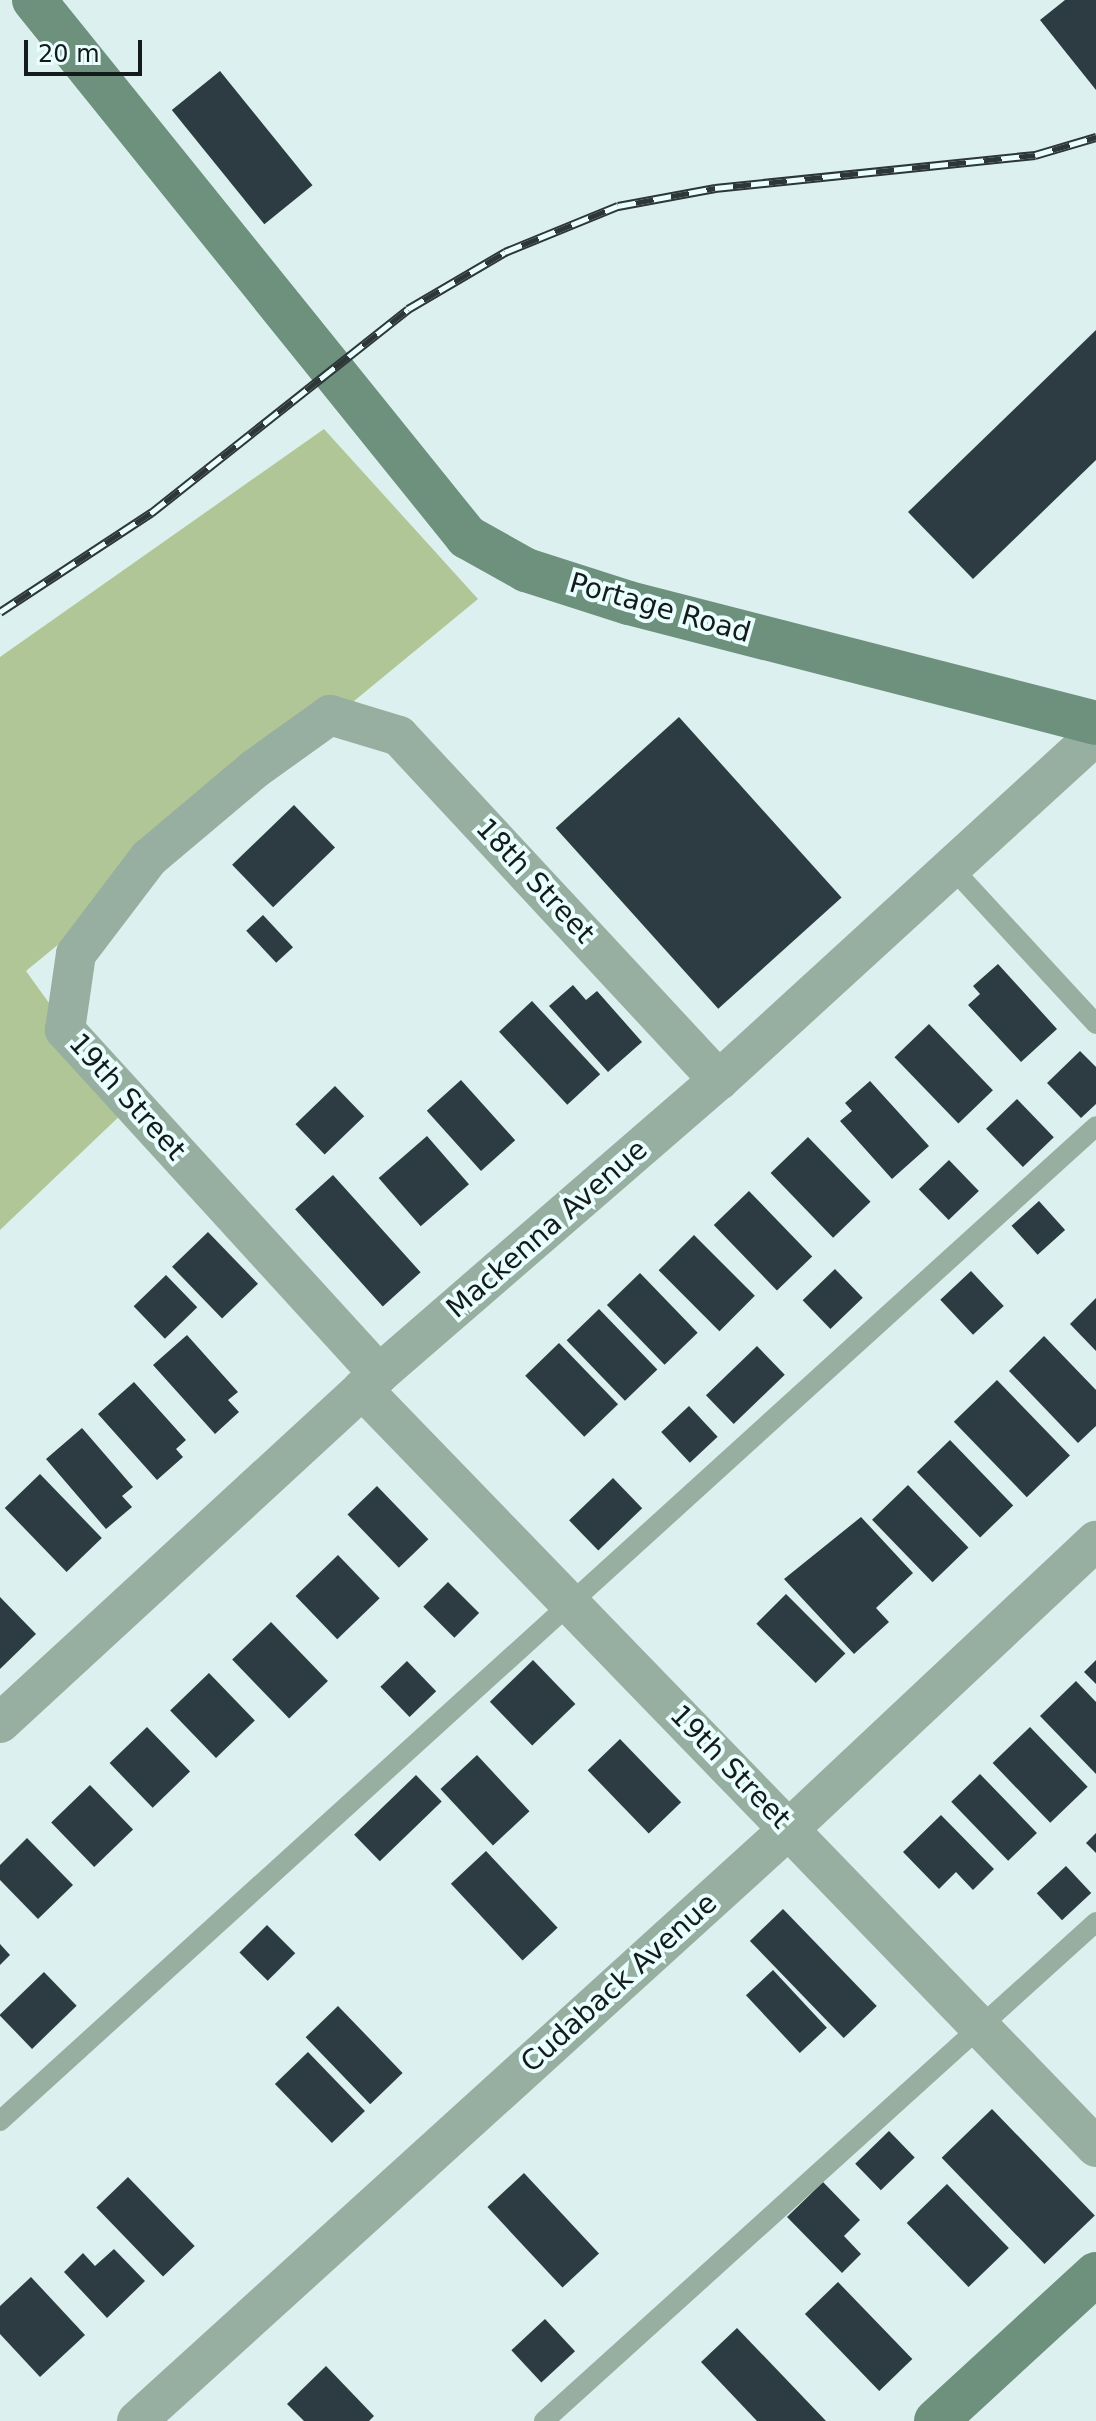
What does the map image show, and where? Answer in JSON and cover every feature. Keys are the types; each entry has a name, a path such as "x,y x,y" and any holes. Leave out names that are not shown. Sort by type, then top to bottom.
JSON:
{"street":[{"name":"Portage Road","path":"34,0 312,350 467,537 526,570 629,603 1096,723"},
{"name":"18th Street","path":"330,715 399,736 719,1080"},
{"name":"19th Street","path":"330,715 256,768 149,858 76,954 65,1030 370,1382 574,1603 1096,2147"},
{"name":"Mackenna Avenue","path":"0,1723 370,1382 719,1080 1096,735"},
{"name":"Cudaback Avenue","path":"137,2421 789,1829 1096,1541"},
{"path":"936,2421 1096,2274"}],"lane":[{"path":"953,869 1096,1024"},
{"path":"0,2121 1096,1126"},
{"path":"544,2421 982,2029 1096,1922"}],"green space":[{"path":"324,429 478,599 26,971 126,1110 0,1230 0,657"}],"building":[{"path":"1065,0 1096,0 1096,90 1040,20"},
{"path":"220,71 313,185 264,224 172,110"},
{"path":"1096,330 1096,460 973,579 908,512"},
{"path":"679,717 842,898 718,1009 556,828"},
{"path":"294,805 335,847 273,907 232,865"},
{"path":"263,915 293,947 276,963 246,931"},
{"path":"998,964 1057,1029 1021,1062 968,1005 980,994 973,986"},
{"path":"573,985 586,1000 597,991 642,1042 608,1072 549,1006"},
{"path":"532,1001 600,1074 567,1105 499,1032"},
{"path":"929,1024 993,1090 958,1124 894,1057"},
{"path":"1080,1051 1096,1067 1096,1104 1081,1118 1047,1083"},
{"path":"461,1080 515,1140 481,1171 427,1111"},
{"path":"870,1081 929,1146 892,1179 840,1121 852,1111 845,1103"},
{"path":"335,1086 364,1116 325,1154 295,1124"},
{"path":"1017,1099 1054,1137 1023,1167 986,1129"},
{"path":"427,1136 469,1184 421,1226 379,1178"},
{"path":"808,1137 871,1202 833,1238 771,1173"},
{"path":"949,1160 979,1191 949,1220 919,1189"},
{"path":"333,1175 421,1272 383,1306 295,1209"},
{"path":"749,1191 812,1256 777,1290 714,1225"},
{"path":"1039,1201 1065,1230 1038,1255 1012,1226"},
{"path":"208,1232 258,1284 222,1319 172,1267"},
{"path":"694,1235 755,1296 719,1331 659,1270"},
{"path":"835,1269 863,1298 830,1329 803,1300"},
{"path":"971,1271 1004,1306 973,1335 940,1300"},
{"path":"640,1273 698,1333 665,1365 607,1305"},
{"path":"166,1275 197,1307 165,1339 134,1306"},
{"path":"1096,1298 1096,1351 1070,1324"},
{"path":"599,1309 657,1369 625,1401 567,1340"},
{"path":"187,1335 238,1392 228,1400 239,1412 215,1434 153,1365"},
{"path":"1044,1336 1096,1390 1096,1426 1078,1443 1009,1371"},
{"path":"559,1343 618,1404 584,1437 525,1376"},
{"path":"757,1346 785,1375 734,1424 706,1395"},
{"path":"997,1380 1070,1456 1027,1497 954,1422"},
{"path":"134,1382 186,1440 176,1449 183,1457 157,1480 98,1414"},
{"path":"689,1406 718,1437 690,1463 661,1432"},
{"path":"82,1428 133,1487 122,1496 132,1507 106,1529 46,1459"},
{"path":"950,1440 1013,1505 980,1537 917,1472"},
{"path":"40,1474 102,1538 67,1572 5,1508"},
{"path":"613,1478 642,1508 598,1551 569,1520"},
{"path":"908,1485 968,1548 932,1582 872,1520"},
{"path":"377,1486 428,1539 399,1568 348,1514"},
{"path":"861,1517 913,1573 876,1608 889,1622 854,1654 784,1579"},
{"path":"338,1555 380,1598 337,1639 296,1596"},
{"path":"448,1582 479,1613 454,1638 423,1607"},
{"path":"786,1594 845,1653 816,1683 756,1624"},
{"path":"0,1597 36,1634 0,1669"},
{"path":"271,1622 328,1681 289,1718 232,1660"},
{"path":"533,1660 575,1704 532,1746 490,1702"},
{"path":"1096,1660 1096,1684 1084,1672"},
{"path":"407,1661 436,1691 410,1717 380,1687"},
{"path":"209,1673 255,1720 216,1758 170,1711"},
{"path":"1076,1681 1096,1702 1096,1774 1040,1716"},
{"path":"147,1727 190,1772 153,1808 110,1763"},
{"path":"1030,1727 1088,1787 1050,1823 993,1763"},
{"path":"620,1739 681,1802 649,1834 588,1770"},
{"path":"477,1755 530,1811 493,1845 440,1789"},
{"path":"980,1774 1037,1833 1008,1861 951,1802"},
{"path":"416,1775 442,1802 380,1861 354,1835"},
{"path":"90,1785 133,1830 94,1867 51,1823"},
{"path":"941,1815 994,1869 973,1890 956,1872 939,1889 903,1852"},
{"path":"1096,1833 1096,1853 1086,1843"},
{"path":"27,1838 73,1885 38,1919 0,1880 0,1865"},
{"path":"486,1851 558,1928 523,1961 451,1884"},
{"path":"1066,1866 1091,1893 1062,1920 1037,1893"},
{"path":"783,1909 877,2006 844,2038 750,1941"},
{"path":"267,1925 295,1953 268,1981 239,1953"},
{"path":"0,1944 10,1955 0,1965"},
{"path":"773,1970 827,2028 800,2053 746,1995"},
{"path":"44,1972 77,2006 32,2049 0,2014"},
{"path":"338,2006 403,2073 370,2104 306,2037"},
{"path":"308,2052 365,2111 332,2143 275,2084"},
{"path":"992,2109 1095,2215 1044,2264 942,2158"},
{"path":"889,2131 915,2158 881,2190 855,2164"},
{"path":"524,2173 599,2253 562,2288 487,2207"},
{"path":"128,2177 195,2246 163,2277 96,2208"},
{"path":"823,2182 860,2220 844,2236 861,2254 842,2273 787,2217"},
{"path":"947,2184 1009,2248 969,2287 907,2223"},
{"path":"114,2249 145,2281 107,2318 64,2272 83,2253 95,2266"},
{"path":"31,2277 85,2335 40,2377 0,2334 0,2306"},
{"path":"838,2282 912,2359 879,2391 805,2314"},
{"path":"545,2319 575,2351 541,2383 511,2350"},
{"path":"737,2328 826,2421 757,2421 701,2362"},
{"path":"326,2366 374,2416 369,2421 304,2421 287,2404"}],"railway":[{"path":"0,612 151,513 408,309 505,252 618,206 715,188 1035,155 1096,137"}]}
